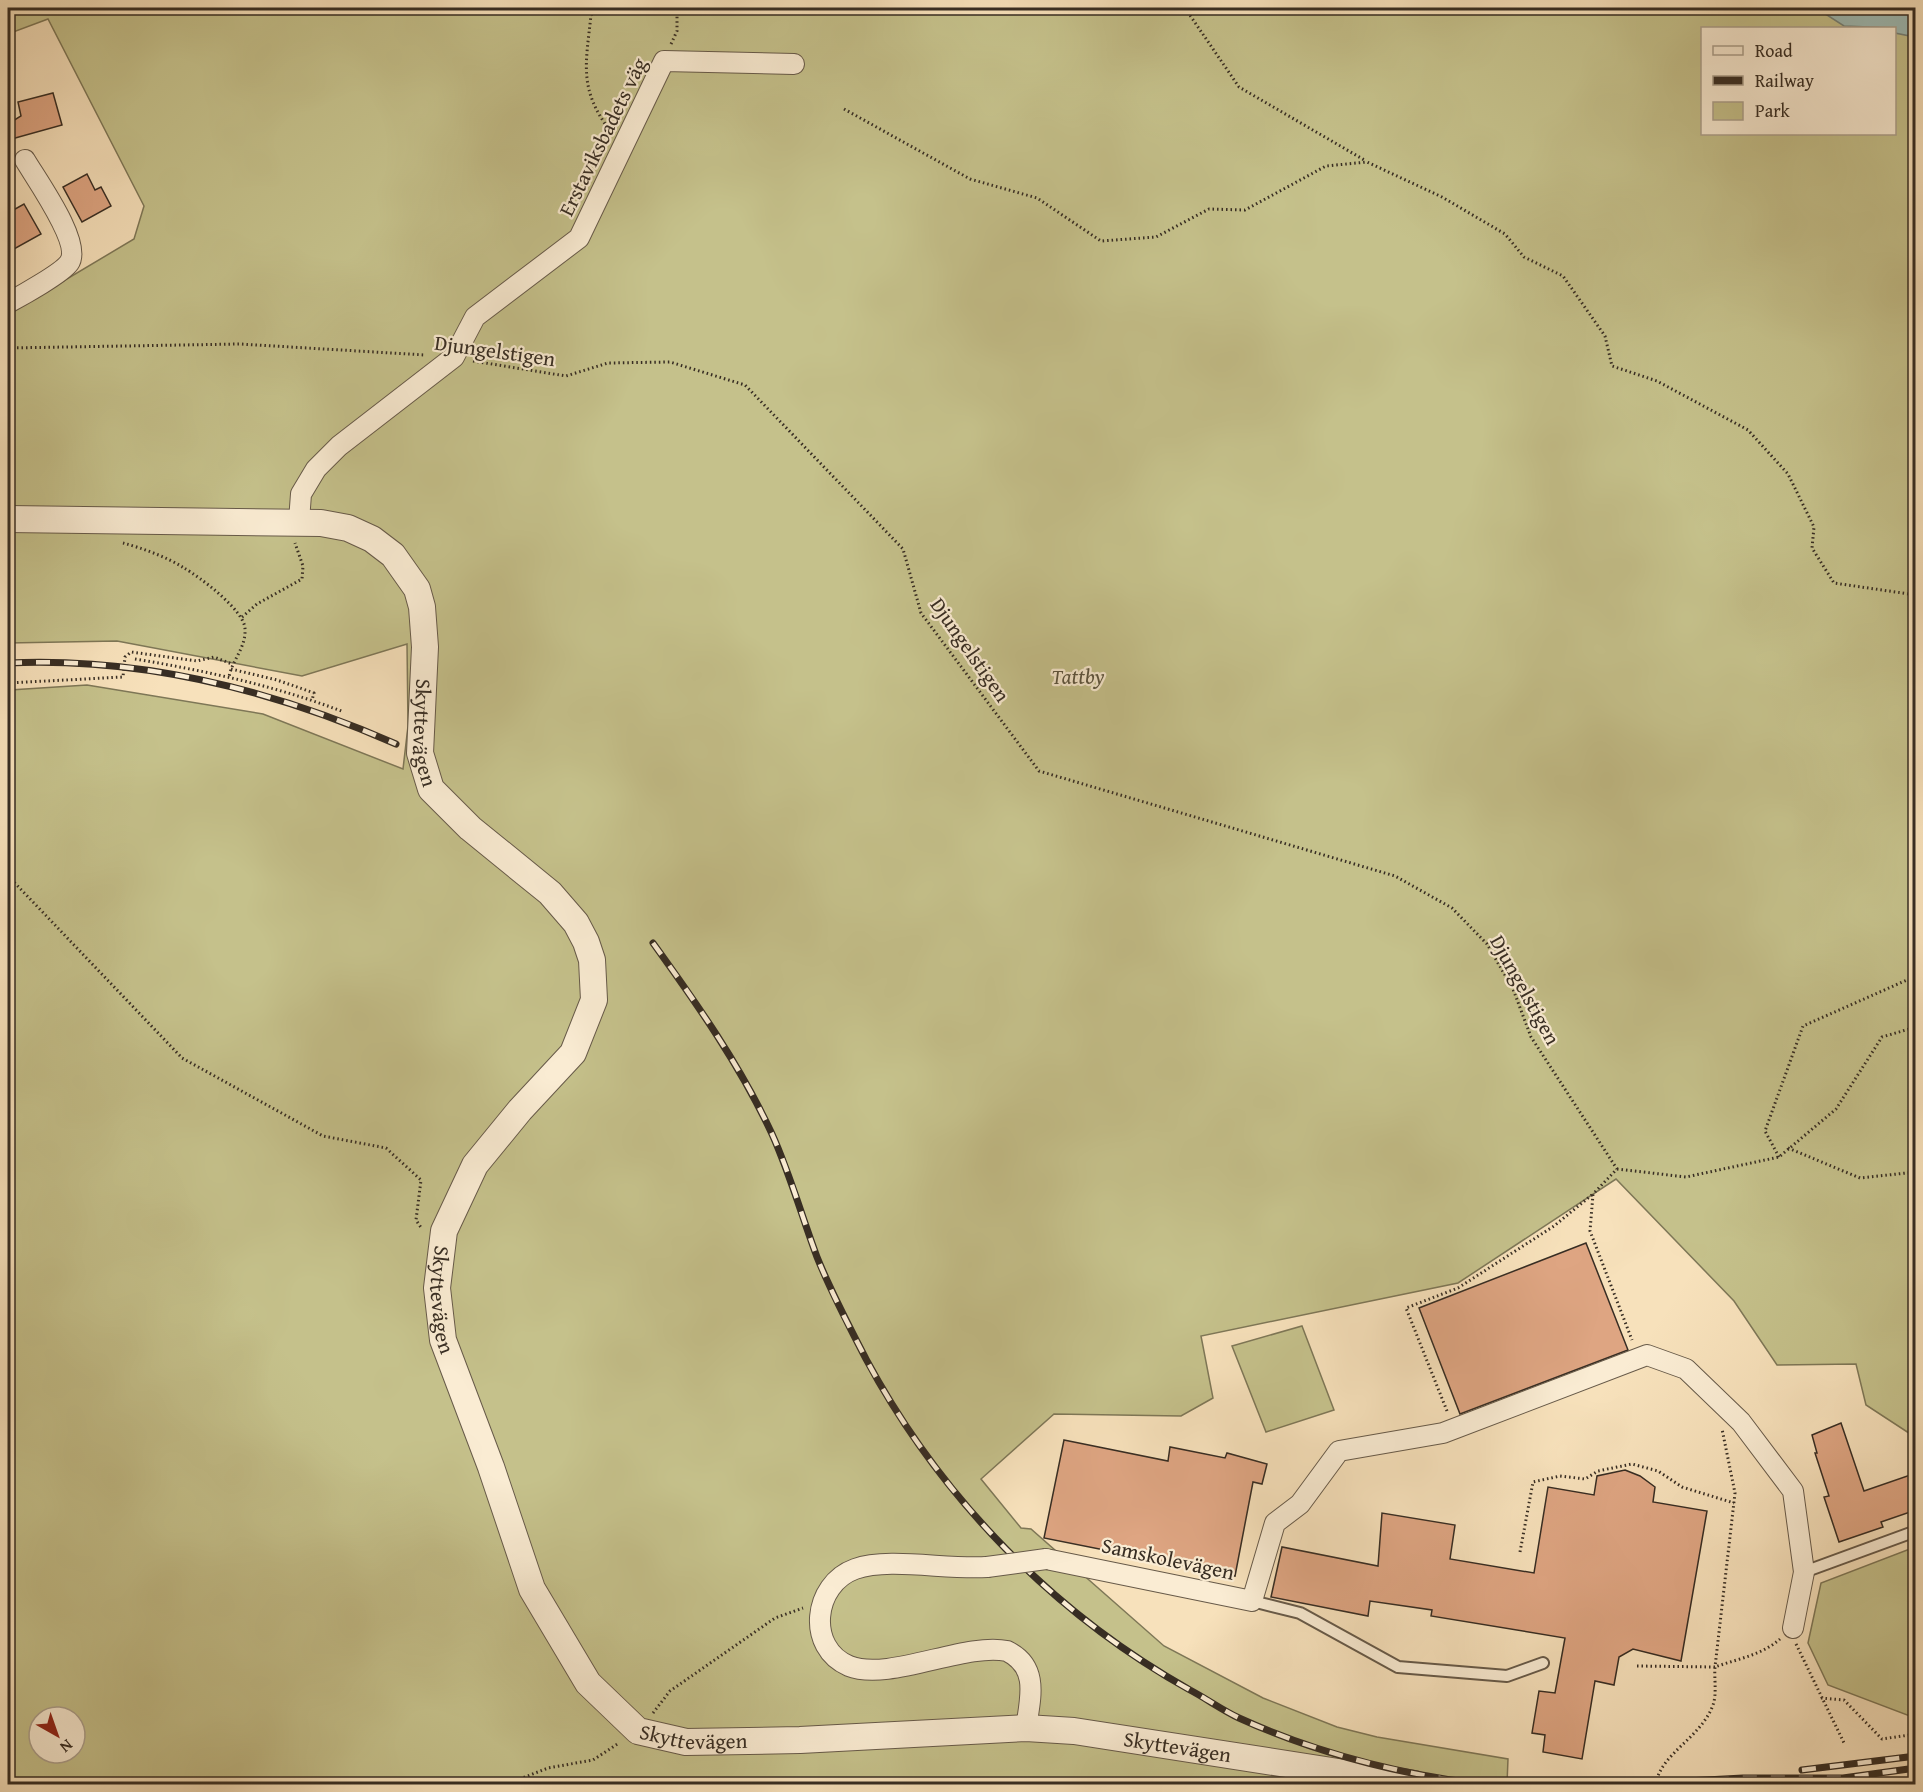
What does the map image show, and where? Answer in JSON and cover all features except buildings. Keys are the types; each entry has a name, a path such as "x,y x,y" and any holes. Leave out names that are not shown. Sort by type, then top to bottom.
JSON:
{"street":[{"name":"Erstaviksbadets väg","path":"296,531 301,494 316,469 339,446 454,357 475,317 579,238 664,61 794,64"},
{"path":"8,303 68,265 73,252 68,233 25,160"},
{"name":"Skyttevägen","path":"8,519 296,531 348,528 372,538 393,555 417,589 422,607 425,646 420,753 431,789 470,828 550,893 576,923 592,960 594,1000 573,1053 520,1110 475,1165 444,1231 437,1288 444,1340 491,1467 532,1589 588,1683 638,1731 686,1742 800,1740 1026,1728 1109,1735 1416,1785"},
{"path":"1647,1355 1686,1369 1707,1388 1741,1422 1792,1491 1804,1572 1793,1628"},
{"name":"Samskolevägen","path":"822,1602 845,1573 857,1568 892,1565 987,1567 1046,1559 1251,1601 1275,1523 1300,1504 1340,1451 1454,1429 1647,1355"},
{"path":"822,1602 819,1622 823,1640 833,1654 849,1666 881,1668 1000,1649 1015,1654 1025,1665 1031,1679 1026,1728"}],"lane":[{"path":"1804,1572 1916,1531"},
{"path":"1251,1601 1300,1613 1398,1667 1507,1676 1544,1663"}],"path":[{"path":"604,8 591,15 584,76 595,112 623,147"},
{"path":"664,61 677,31 677,8"},
{"path":"1185,8 1239,87 1367,162 1442,197 1505,234 1524,257 1563,276 1605,336 1612,366 1657,381 1748,430 1788,474 1814,527 1812,548 1834,583 1916,595"},
{"path":"844,109 970,179 1038,198 1101,241 1156,237 1209,209 1245,210 1326,166 1367,162"},
{"name":"Djungelstigen","path":"8,348 240,344 454,357 566,376 608,363 670,362 745,385 903,549 921,613 1039,771 1395,876 1452,908 1487,944 1513,989 1531,1037 1617,1169"},
{"path":"242,617 257,604 302,579 303,566 296,531"},
{"path":"122,543 184,567 242,617 245,629 240,655 232,664 229,677"},
{"path":"8,683 123,677 125,657 131,652 198,661 214,657 232,664"},
{"path":"135,659 229,677 312,700 344,712"},
{"path":"231,669 277,680 314,693 312,700"},
{"path":"8,882 11,879 182,1058 323,1136 386,1148 421,1180 416,1220 441,1256"},
{"path":"1779,1157 1765,1131 1803,1026 1916,976"},
{"path":"1454,1429 1406,1308 1458,1288 1554,1226 1593,1194 1617,1169 1686,1177 1779,1157 1836,1109 1882,1037 1916,1027"},
{"path":"1788,1148 1860,1178 1916,1172"},
{"path":"1593,1194 1590,1231 1636,1351 1647,1355"},
{"path":"1656,1785 1661,1766 1687,1743 1707,1718 1714,1702 1715,1667 1735,1493 1721,1428"},
{"path":"1520,1552 1533,1482 1560,1476 1585,1479 1598,1471 1632,1464 1658,1471 1682,1487 1734,1503"},
{"path":"507,1785 548,1768 592,1760 638,1731 670,1691 775,1618 822,1602"},
{"path":"1637,1666 1715,1667 1773,1646 1793,1628 1798,1651 1845,1745"},
{"path":"1821,1698 1844,1700 1882,1739 1916,1734"}],"green space":[{"name":"Tattby","path":"8,8 1915,8 1915,1437 1866,1405 1856,1364 1777,1365 1734,1301 1616,1179 1458,1283 1201,1336 1213,1398 1181,1416 1054,1414 981,1479 1021,1528 1031,1529 1164,1646 1263,1698 1337,1727 1377,1737 1508,1759 1507,1784 8,1784 8,695 10,690 87,685 263,714 403,769 408,726 407,644 302,676 117,641 8,643 8,314 134,239 144,206 48,19 8,34"},
{"path":"1302,1326 1334,1410 1266,1432 1232,1346"},
{"path":"1916,1547 1915,1718 1828,1685 1808,1643 1821,1583"}],"water":[{"path":"1816,8 1915,8 1915,37 1896,33 1896,27 1844,26"}],"railway":[{"path":"8,663 108,666 206,681 302,708 396,744"},
{"path":"653,943 717,1036 760,1108 785,1164 822,1270 866,1359 896,1410 929,1458 965,1504 1005,1548 1092,1626 1140,1660 1239,1718 1297,1741 1357,1760 1449,1780 1480,1784"},
{"path":"1802,1770 1916,1756"},
{"path":"1631,1784 1743,1778 1843,1778 1916,1768"}]}
